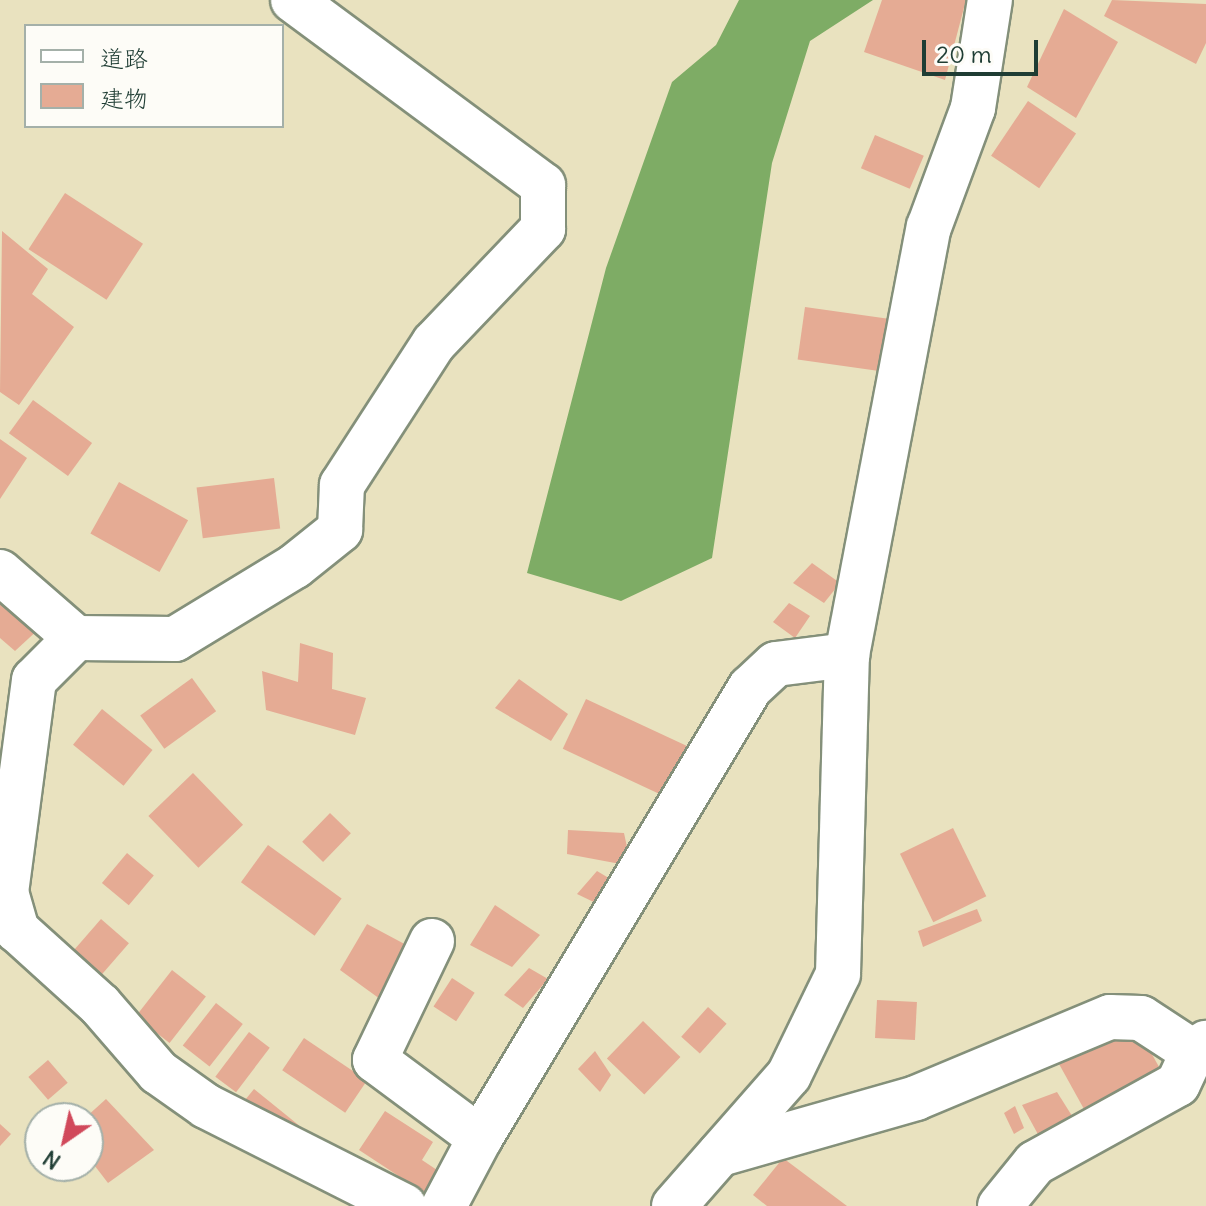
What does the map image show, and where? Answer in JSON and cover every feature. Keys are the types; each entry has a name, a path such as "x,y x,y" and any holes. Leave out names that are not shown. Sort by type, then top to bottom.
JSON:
{"street":[{"path":"0,572 76,638 175,639 340,530 342,485 434,343 543,229 543,185 293,0"},
{"path":"674,1206 789,1075 838,974 847,655 929,227 973,108 990,0"},
{"path":"76,638 34,680 6,892 17,930 100,1005 158,1072 194,1097 404,1206"},
{"path":"444,1206 480,1138 750,688 776,664 847,655"},
{"path":"432,941 375,1060 480,1138"},
{"path":"720,1154 916,1098 1110,1017 1141,1018 1199,1047 1178,1084 1035,1163 1000,1206"}],"green space":[{"path":"739,0 873,0 810,41 772,163 712,558 621,601 527,573 606,268 672,82 716,45"}],"building":[{"path":"882,0 966,0 945,80 864,52"},
{"path":"1112,0 1206,4 1206,43 1196,64 1104,16"},
{"path":"1064,9 1118,42 1076,118 1027,87"},
{"path":"1028,101 1076,133 1039,188 991,156"},
{"path":"875,135 924,156 910,189 861,168"},
{"path":"65,193 143,244 107,300 29,249"},
{"path":"2,231 48,269 32,294 74,327 19,405 0,392"},
{"path":"805,307 888,319 881,371 798,359"},
{"path":"33,400 92,443 68,476 9,433"},
{"path":"0,439 27,458 0,499"},
{"path":"274,478 280,529 203,538 197,488"},
{"path":"119,482 188,520 159,572 90,534"},
{"path":"812,563 840,583 824,603 793,583"},
{"path":"0,597 41,627 15,651 0,638"},
{"path":"789,603 810,616 795,638 773,622"},
{"path":"300,643 333,653 332,689 366,698 355,735 266,710 262,671 298,682"},
{"path":"192,678 216,711 164,749 140,716"},
{"path":"519,679 568,714 551,741 495,708"},
{"path":"586,699 693,749 670,799 563,749"},
{"path":"102,709 153,750 124,786 73,745"},
{"path":"193,773 243,825 198,868 148,816"},
{"path":"330,813 351,833 323,862 302,842"},
{"path":"953,828 986,896 933,922 900,854"},
{"path":"568,830 624,833 631,866 567,854"},
{"path":"268,845 342,898 315,936 241,882"},
{"path":"127,853 154,875 129,905 102,883"},
{"path":"597,871 617,883 602,906 577,894"},
{"path":"495,905 540,935 512,967 470,945"},
{"path":"977,909 982,921 923,947 918,931"},
{"path":"101,919 129,943 93,985 65,961"},
{"path":"367,924 412,948 380,999 340,970"},
{"path":"529,968 548,979 523,1008 504,995"},
{"path":"172,970 206,996 170,1043 136,1016"},
{"path":"452,978 475,993 456,1021 433,1007"},
{"path":"877,1000 917,1002 915,1040 875,1038"},
{"path":"216,1003 243,1024 210,1066 183,1046"},
{"path":"708,1007 727,1024 700,1053 681,1037"},
{"path":"1133,1020 1162,1072 1087,1114 1058,1062"},
{"path":"643,1021 680,1057 644,1095 607,1058"},
{"path":"249,1032 270,1048 236,1092 215,1077"},
{"path":"304,1038 367,1080 345,1113 282,1070"},
{"path":"595,1051 611,1075 600,1092 578,1069"},
{"path":"48,1060 68,1083 48,1100 28,1077"},
{"path":"254,1089 299,1126 282,1146 237,1110"},
{"path":"1057,1092 1074,1119 1040,1138 1022,1105"},
{"path":"106,1099 154,1150 108,1183 104,1178 103,1102"},
{"path":"1015,1106 1024,1128 1014,1134 1004,1113"},
{"path":"385,1111 433,1142 422,1160 440,1172 426,1194 359,1150"},
{"path":"0,1124 11,1134 0,1146"},
{"path":"783,1158 847,1206 767,1206 753,1195"}]}
